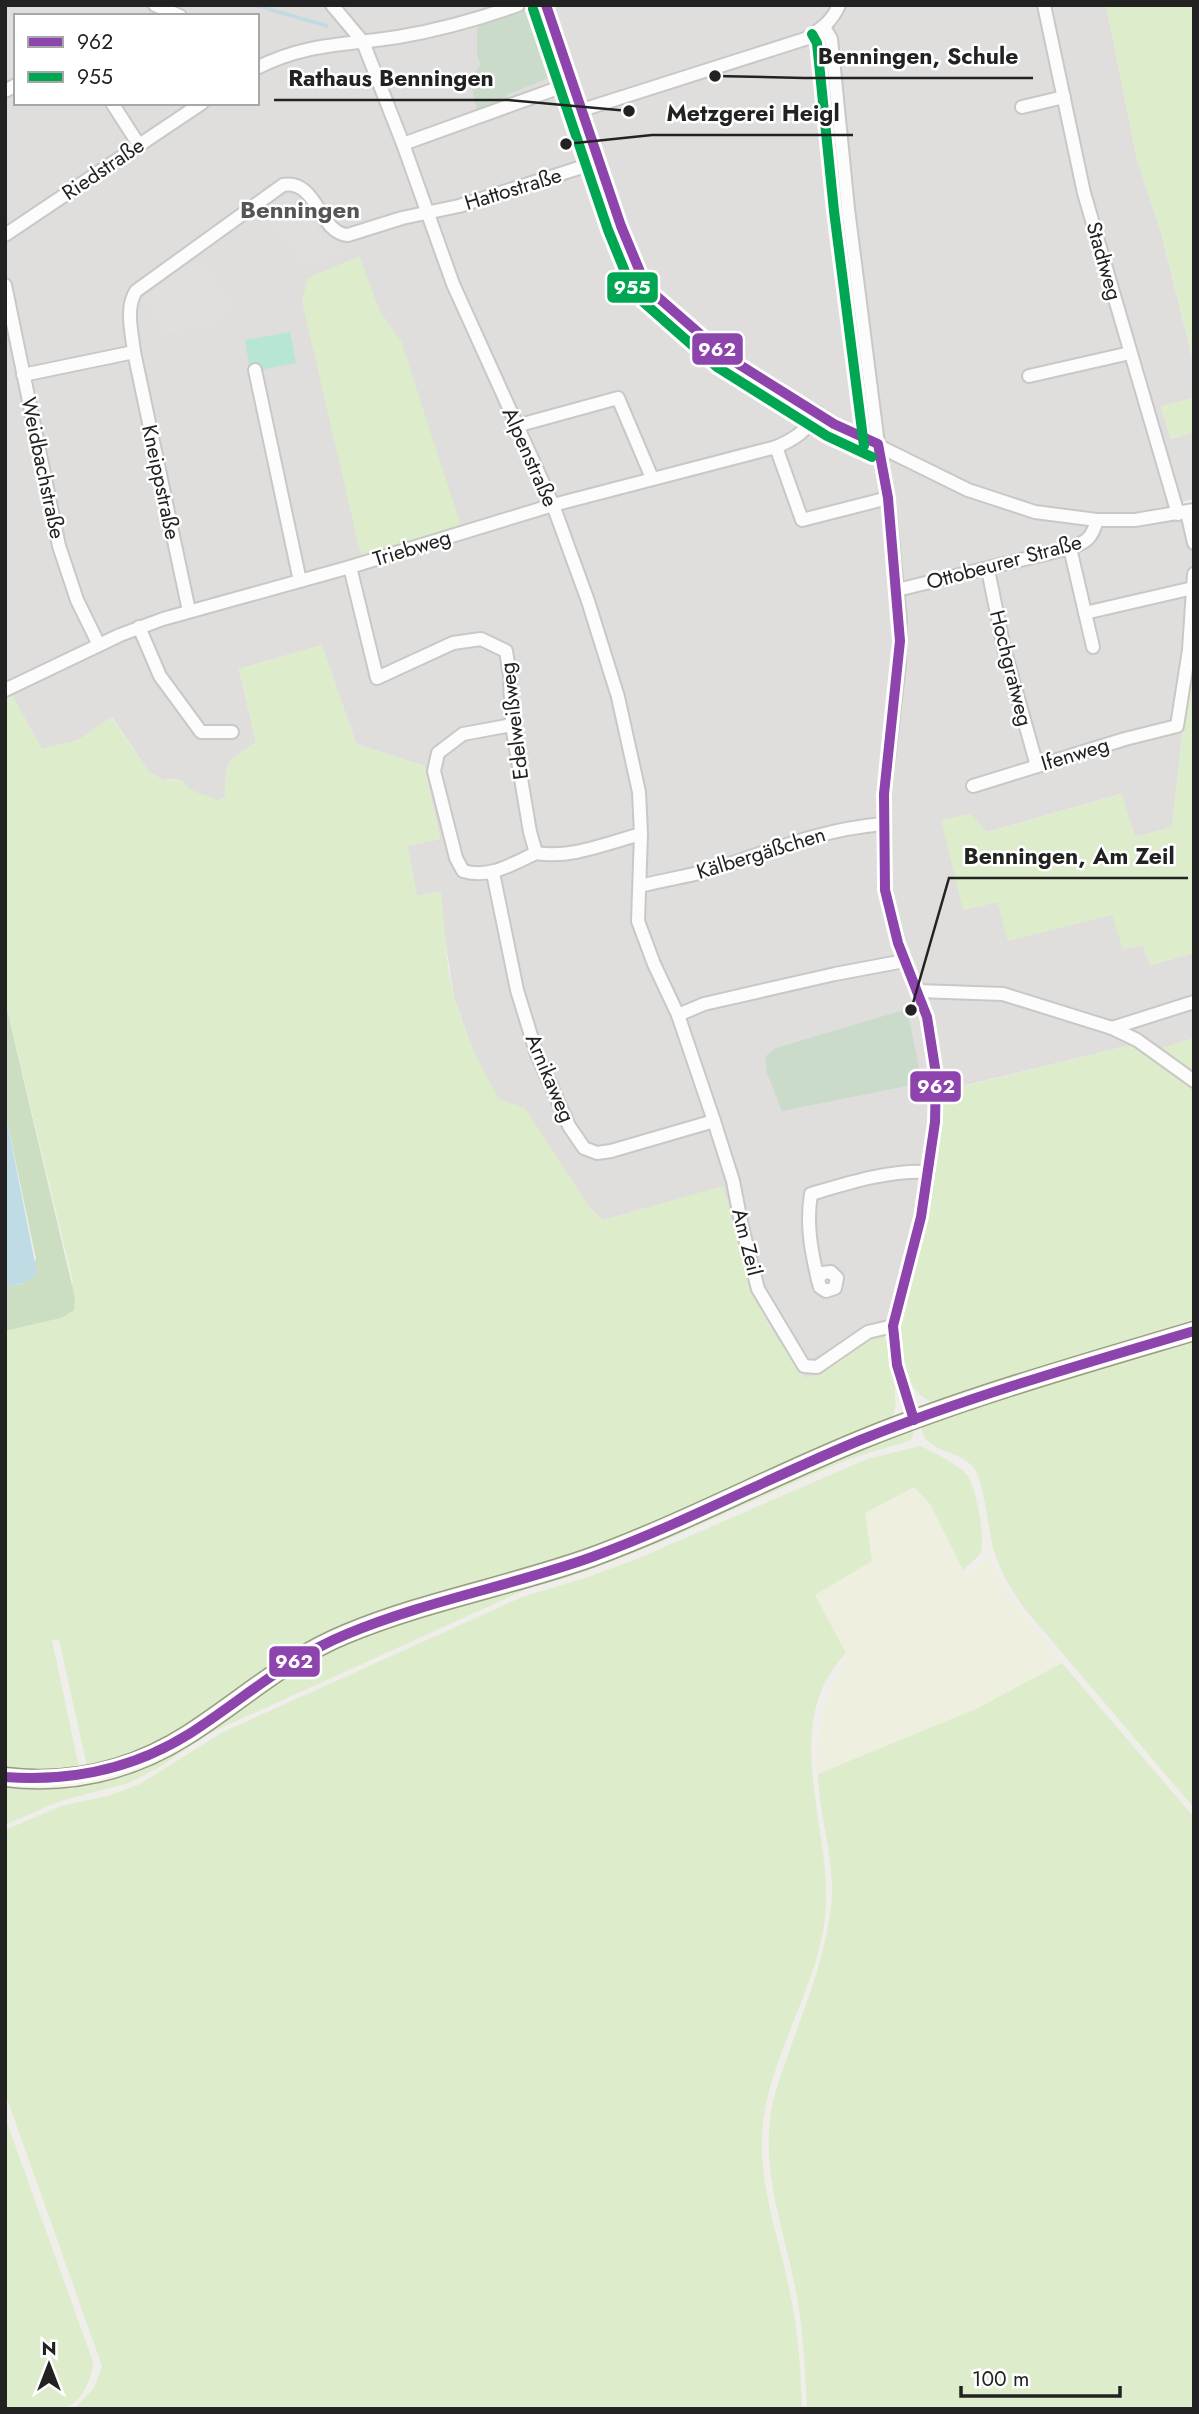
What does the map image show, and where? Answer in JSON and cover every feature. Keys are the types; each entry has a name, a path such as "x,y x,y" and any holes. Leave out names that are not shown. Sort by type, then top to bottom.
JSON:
{"street":[{"path":"155,5 177,12"},
{"name":"Alpenstraße","path":"332,5 363,42 453,284 552,505 588,601 618,697 639,792 640,886"},
{"path":"259,67 295,51 428,32 518,5"},
{"path":"546,5 598,162 643,279 653,293 724,355 818,413 968,490 1035,512 1097,520 1135,520 1186,512"},
{"path":"582,110 805,39 824,27 834,17 839,5"},
{"name":"Stadtweg","path":"1044,5 1084,193 1130,353 1186,512 1194,543"},
{"path":"824,27 831,39 848,209 878,444 888,498 897,590 899,664 886,762 883,871 887,907 930,1031 936,1074 935,1122 928,1172 914,1247 893,1326 897,1365 914,1420"},
{"path":"403,144 572,83"},
{"path":"1022,107 1064,97"},
{"path":"113,105 139,145"},
{"name":"Riedstraße","path":"5,235 199,105"},
{"name":"Hattostraße","path":"134,352 130,306 136,291 283,185 290,184 306,192 340,234 358,233 428,212 459,206 598,162"},
{"name":"Weidbachstraße","path":"5,285 60,546 77,600 99,645"},
{"path":"23,375 134,352"},
{"name":"Kneippstraße","path":"134,352 189,611"},
{"path":"1029,376 1130,353"},
{"path":"255,370 300,581"},
{"path":"516,426 618,398 652,478"},
{"name":"Triebweg","path":"5,690 139,627 189,611 350,567 552,505 776,447 791,441 806,430 818,413"},
{"path":"776,447 802,520 888,498"},
{"name":"Ottobeurer Straße","path":"897,590 1070,548 1088,541 1097,520"},
{"path":"1070,548 1093,647"},
{"name":"Edelweißweg","path":"350,567 377,678 453,642 481,639 506,651 512,725 536,853"},
{"name":"Hochgratweg","path":"988,570 1004,648 1037,766"},
{"path":"1085,613 1193,588 1194,574"},
{"name":"Ifenweg","path":"973,786 1125,739 1177,726 1189,650 1193,588"},
{"path":"139,627 160,676 201,732 232,732"},
{"path":"512,725 463,734 438,753 434,771 456,858 463,871 475,875 493,873 536,853 561,855 641,834"},
{"name":"Kälbergäßchen","path":"640,886 712,870 802,838 841,829 883,824"},
{"name":"Arnikaweg","path":"493,873 517,990 536,1052 569,1126 584,1149 597,1153 611,1152 714,1121"},
{"name":"Am Zeil","path":"640,886 638,920 654,964 678,1015 714,1121 733,1181 758,1289 804,1366 817,1367 868,1332 893,1326"},
{"path":"678,1015 704,1004 904,961"},
{"path":"918,991 1003,994 1112,1028 1137,1040 1194,1081"},
{"path":"1112,1028 1194,1002"},
{"path":"818,1280 807,1218 811,1194 851,1182 910,1171 928,1172"},
{"path":"5,1777 64,1779 108,1771 136,1761 188,1734 293,1660 344,1634 404,1613 591,1557 636,1540 844,1447 914,1420 1194,1331"}],"shaded area":[{"path":"5,5 1106,5 1136,155 1161,232 1194,364 1194,398 1161,406 1171,439 1194,432 1194,499 1181,502 1194,513 1194,673 1189,674 1172,827 1135,837 1121,794 987,832 963,910 997,902 1113,915 1123,949 1143,945 1150,965 1194,953 1194,1038 1163,1048 1127,1046 930,1094 929,1127 919,1192 902,1274 888,1316 880,1334 859,1345 823,1374 805,1378 774,1334 751,1291 723,1187 603,1220 499,1100 475,1056 454,998 440,892 417,896 407,846 440,839 424,766 356,744 322,645 239,669 256,742 230,760 226,773 225,797 219,801 191,792 182,781 163,780 149,772 112,717 79,740 42,749 5,685"},
{"path":"286,190 326,238 343,252 301,269 296,255 263,208"},
{"path":"201,259 236,310 206,326 165,333 144,298"}],"green space":[{"path":"1106,5 1194,5 1194,364 1161,232 1136,155"},
{"path":"520,6 536,7 544,27 554,76 506,95 507,99 477,111 470,79 481,64 477,55 477,22"},
{"path":"359,256 380,311 401,341 461,526 361,556 302,301 308,278"},
{"path":"290,332 296,363 250,372 245,340"},
{"path":"1194,398 1194,432 1171,439 1161,406"},
{"path":"322,645 356,744 424,766 440,839 407,846 417,896 441,892 447,960 455,1000 474,1051 499,1099 525,1108 590,1208 603,1220 723,1186 751,1291 774,1334 805,1378 823,1374 859,1345 880,1334 884,1336 891,1362 895,1386 894,1413 888,1422 611,1544 408,1607 122,1760 87,1766 59,1640 52,1640 79,1767 77,1770 68,1771 5,1770 5,1331 61,1318 73,1282 5,1001 5,696 11,693 42,749 79,740 111,717 149,772 163,780 182,781 195,792 219,801 225,797 226,773 230,760 256,742 239,669"},
{"path":"1194,673 1194,953 1150,965 1143,945 1123,949 1112,915 1008,941 997,902 963,910 941,820 970,814 988,832 1122,794 1135,837 1172,827 1189,674"},
{"path":"5,1001 75,1298 74,1310 61,1318 5,1331 5,1287 23,1284 36,1259 5,1111"},
{"path":"907,1009 922,1083 782,1111 767,1073 765,1057 776,1048"},
{"path":"1194,1038 1194,1074 1155,1047 1163,1048"},
{"path":"1135,1046 1194,1087 1194,1325 937,1404 924,1398 907,1377 899,1335 902,1307 924,1227 941,1092"},
{"path":"1194,1337 1194,1808 1024,1608 997,1559 977,1474 967,1461 929,1442 921,1426 926,1422"},
{"path":"906,1430 914,1433 911,1440 845,1461 609,1563 527,1589 210,1733 158,1768 129,1783 60,1801 5,1825 5,1783 60,1784 222,1717 336,1644 717,1509"},
{"path":"920,1446 964,1471 971,1482 980,1514 980,1555 963,1570 930,1504 914,1487 865,1513 872,1561 815,1595 846,1653 826,1680 815,1710 811,1741 826,1903 823,1933 815,1963 772,2082 762,2142 768,2199 795,2321 802,2409 74,2409 94,2388 102,2366 5,2093 5,1830 61,1806 111,1795 140,1784 223,1732 522,1597 639,1558 867,1459"},
{"path":"914,1487 930,1504 965,1576 989,1558 1010,1598 1062,1663 978,1708 818,1774 817,1753 823,1711 839,1670 849,1657 814,1595 871,1561 865,1513"},
{"path":"1062,1663 1194,1817 1194,2409 807,2409 800,2316 770,2171 769,2125 780,2077 822,1956 831,1906 831,1873 818,1774 978,1708"},
{"path":"5,2117 93,2362 80,2397 61,2409 5,2409"}],"water":[{"path":"5,1111 37,1273 27,1282 5,1287"}],"waterway":[{"path":"255,5 327,26"}],"transit line":[{"name":"962","path":"546,5 621,226 643,279 653,293 724,355 834,424 878,444 888,498 900,641 884,794 885,890 898,943 927,1017 936,1074 935,1122 921,1217 893,1326 897,1365 914,1420"},
{"name":"955","path":"533,9 608,230 630,284 642,301 717,367 827,436 872,457"},
{"name":"955","path":"812,34 817,43 834,211 864,446"},
{"name":"962","path":"5,1777 78,1775 146,1756 189,1734 305,1655 347,1634 407,1612 592,1557 863,1439 945,1409 1027,1381 1194,1331"}],"place":[{"name":"Benningen, Schule","path":"715,76"},
{"name":"Rathaus Benningen","path":"629,111"},
{"name":"Metzgerei Heigl","path":"566,144"},
{"name":"Benningen, Am Zeil","path":"911,1010"}],"district":[{"name":"Benningen","path":"300,210"}]}
